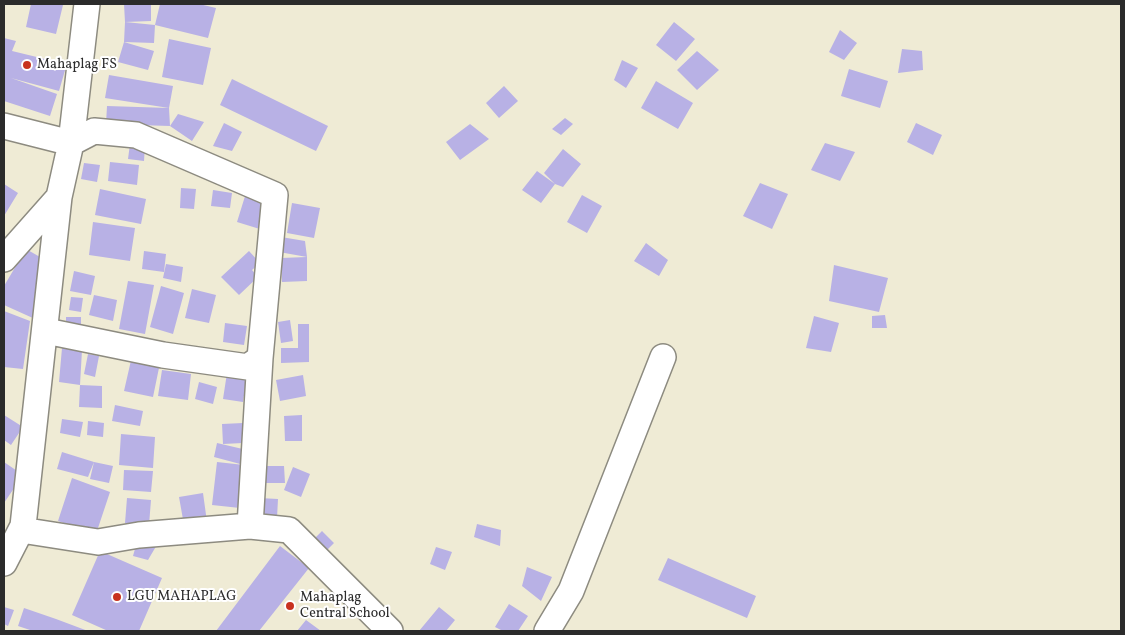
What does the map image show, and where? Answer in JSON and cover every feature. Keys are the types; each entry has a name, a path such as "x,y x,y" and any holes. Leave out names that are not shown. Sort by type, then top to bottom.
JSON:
{"street":[{"path":"4,563 21,530 46,331 59,197 71,143 87,4"},
{"path":"4,126 71,143 94,131 136,135 275,195 260,358 250,526"},
{"path":"4,259 59,197"},
{"path":"46,331 163,355 213,363 248,367 260,358"},
{"path":"548,631 571,591 664,357"},
{"path":"21,530 98,542 139,535 250,526 288,530 390,631"}],"building":[{"path":"31,4 63,5 56,34 26,27"},
{"path":"124,4 151,4 151,21 125,22"},
{"path":"160,4 199,4 216,8 208,38 155,25"},
{"path":"125,22 155,25 154,43 124,42"},
{"path":"674,22 695,39 676,61 656,45"},
{"path":"840,30 857,43 844,60 829,52"},
{"path":"4,38 16,41 12,51 45,59 43,70 58,63 66,67 59,91 11,78 57,94 50,116 4,101"},
{"path":"169,39 211,48 203,85 162,77"},
{"path":"124,42 154,51 148,70 118,62"},
{"path":"902,49 922,51 923,70 898,73"},
{"path":"697,51 719,70 697,90 677,70"},
{"path":"622,60 638,68 626,88 614,80"},
{"path":"849,69 888,81 880,108 841,96"},
{"path":"109,75 173,86 169,108 105,98"},
{"path":"232,79 328,126 316,151 220,105"},
{"path":"656,81 693,103 678,129 641,108"},
{"path":"504,86 518,101 499,118 486,103"},
{"path":"107,106 169,108 170,126 106,124"},
{"path":"178,114 204,122 192,141 170,126"},
{"path":"565,118 573,124 561,135 552,129"},
{"path":"224,123 242,132 232,151 213,146"},
{"path":"916,123 942,135 933,155 907,142"},
{"path":"470,124 489,139 460,160 446,142"},
{"path":"825,143 855,152 840,181 811,170"},
{"path":"130,144 145,146 144,161 128,159"},
{"path":"563,149 581,164 563,187 555,184 544,173"},
{"path":"110,162 139,165 137,185 108,181"},
{"path":"84,163 100,165 97,182 81,179"},
{"path":"537,171 555,184 541,203 522,190"},
{"path":"760,183 788,194 772,229 743,216"},
{"path":"4,184 18,193 4,216"},
{"path":"181,188 196,189 194,209 180,208"},
{"path":"100,189 146,199 141,224 95,215"},
{"path":"213,190 232,193 230,208 211,206"},
{"path":"246,193 264,200 263,230 237,222"},
{"path":"582,195 602,206 587,233 567,222"},
{"path":"292,203 320,208 314,238 287,233"},
{"path":"93,222 135,228 130,261 89,255"},
{"path":"281,237 305,241 307,257 279,252"},
{"path":"646,243 668,260 659,276 634,261"},
{"path":"26,249 40,257 42,278 35,296 35,319 4,305 4,286"},
{"path":"144,251 166,254 164,272 142,269"},
{"path":"249,251 260,263 252,270 258,277 239,295 221,277"},
{"path":"307,257 307,281 282,282 281,258"},
{"path":"166,264 183,267 181,282 163,278"},
{"path":"834,265 888,278 879,312 829,301"},
{"path":"74,271 95,276 91,295 70,291"},
{"path":"128,281 154,285 145,334 119,329"},
{"path":"161,286 184,293 173,334 150,327"},
{"path":"192,289 216,295 209,323 185,318"},
{"path":"94,295 117,300 113,321 89,315"},
{"path":"71,297 83,298 81,312 69,310"},
{"path":"4,311 30,321 23,369 4,367"},
{"path":"885,315 887,328 872,328 872,316"},
{"path":"814,316 839,323 831,352 806,348"},
{"path":"66,317 81,317 81,328 66,328"},
{"path":"290,320 293,341 281,343 278,322"},
{"path":"225,323 247,326 244,345 223,342"},
{"path":"298,324 309,324 309,362 281,363 281,348 298,348"},
{"path":"62,348 82,350 80,385 59,382"},
{"path":"88,354 99,356 95,377 84,374"},
{"path":"132,356 160,363 153,397 124,391"},
{"path":"162,370 191,374 188,400 158,396"},
{"path":"227,373 247,376 243,402 223,399"},
{"path":"303,375 306,396 280,401 276,380"},
{"path":"199,382 217,387 213,404 195,399"},
{"path":"80,385 102,386 102,408 79,407"},
{"path":"115,405 143,411 140,426 112,421"},
{"path":"4,415 23,427 11,445 4,440"},
{"path":"302,415 302,441 285,441 284,416"},
{"path":"62,419 83,422 80,437 60,433"},
{"path":"88,421 104,423 103,437 87,435"},
{"path":"243,423 243,443 223,444 222,424"},
{"path":"121,434 155,437 153,468 119,465"},
{"path":"217,443 247,450 240,508 212,505 217,462 244,465 214,457"},
{"path":"62,452 94,462 88,477 57,469"},
{"path":"4,462 23,475 4,503"},
{"path":"94,462 113,466 109,483 90,479"},
{"path":"263,466 284,466 285,483 264,483"},
{"path":"293,467 310,474 301,497 284,490"},
{"path":"124,470 153,471 151,492 123,490"},
{"path":"72,478 110,492 96,534 58,521"},
{"path":"203,493 207,522 184,525 179,497"},
{"path":"127,498 151,500 149,525 125,523"},
{"path":"259,498 278,499 277,518 258,517"},
{"path":"477,524 501,530 500,546 474,537"},
{"path":"322,531 334,543 324,553 312,541"},
{"path":"138,538 158,543 148,560 133,556"},
{"path":"280,546 309,568 259,631 216,631"},
{"path":"436,547 452,552 445,570 430,564"},
{"name":"LGU MAHAPLAG","path":"100,551 162,578 139,631 108,631 72,615"},
{"path":"668,558 756,596 747,618 658,580"},
{"path":"527,567 552,577 541,601 522,586"},
{"path":"509,604 528,616 518,631 503,631 495,627"},
{"path":"4,607 14,610 8,626 4,624"},
{"path":"439,607 455,620 446,631 419,631"},
{"path":"24,608 88,631 33,631 18,626"},
{"path":"306,620 321,631 297,631"}],"place":[{"name":"Mahaplag FS","path":"27,65"},
{"name":"LGU MAHAPLAG","path":"117,597"},
{"name":"Mahaplag Central School","path":"290,606"}]}
